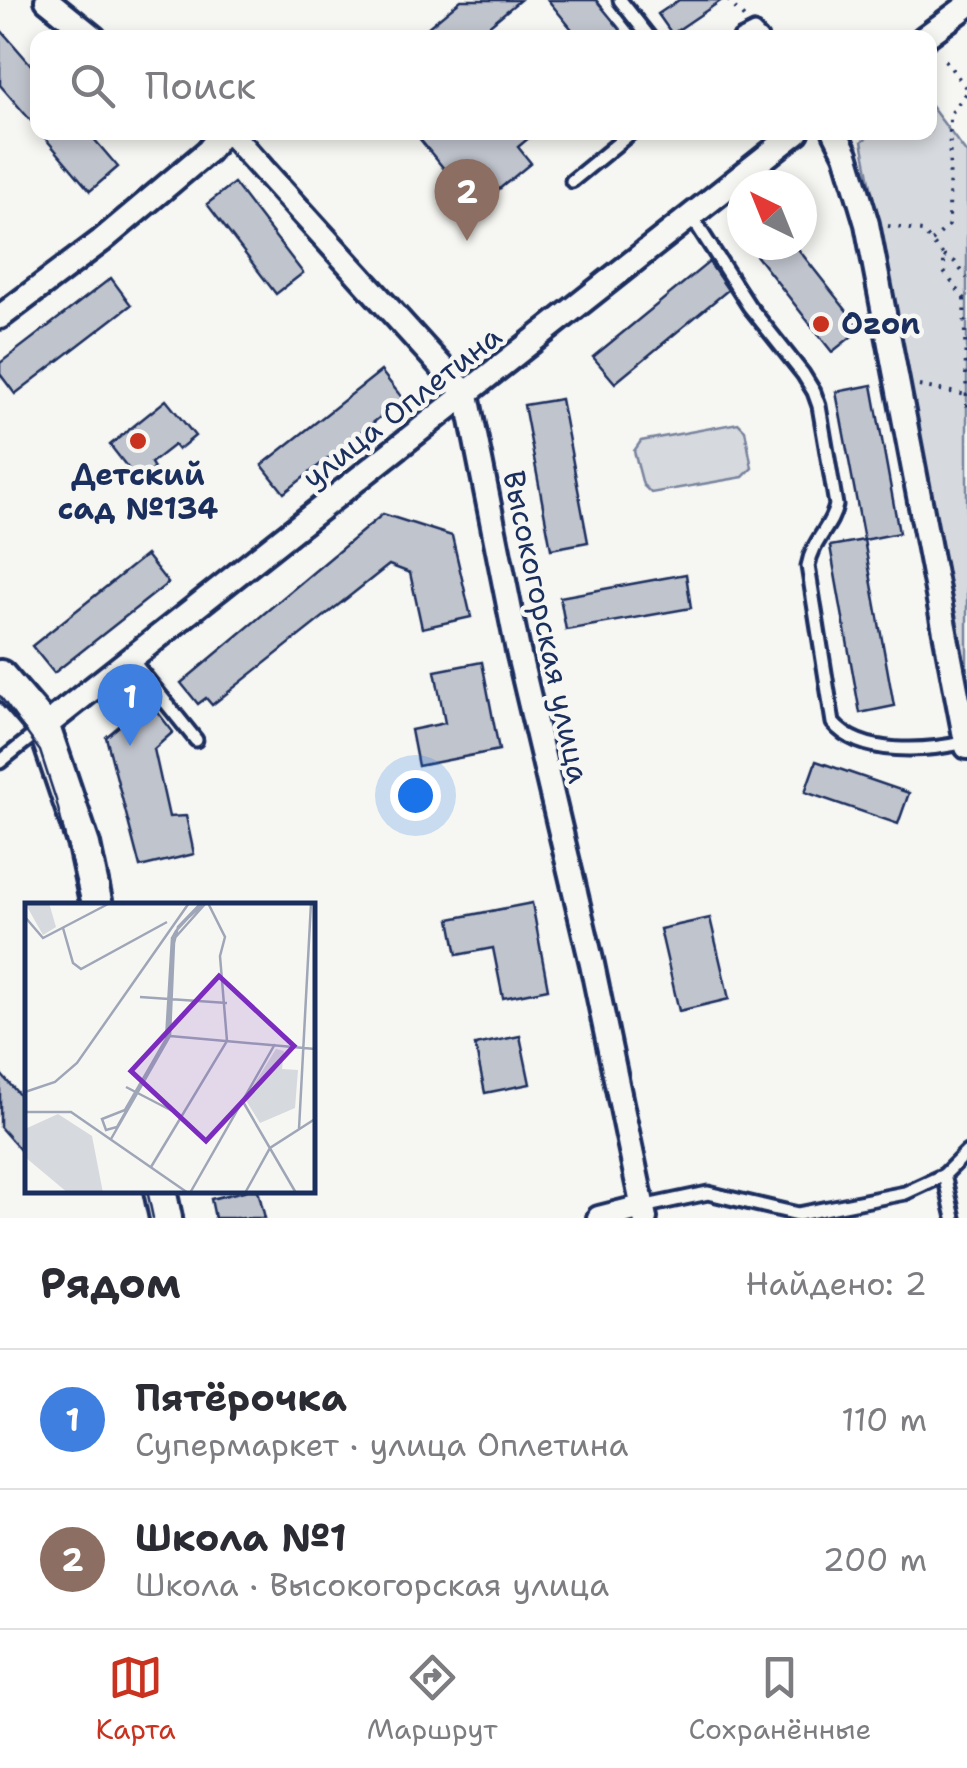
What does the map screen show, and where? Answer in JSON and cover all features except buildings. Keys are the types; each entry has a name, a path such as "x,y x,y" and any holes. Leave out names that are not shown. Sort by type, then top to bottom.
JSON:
{"street":[{"path":"46,0 84,30"},
{"path":"935,30 967,6"},
{"path":"0,317 114,230 218,140"},
{"path":"233,140 467,395"},
{"name":"улица Оплетина","path":"44,727 786,140"},
{"path":"839,140 867,224 963,709 966,745"},
{"name":"Высокогорская улица","path":"467,395 518,650 592,964 643,1212"},
{"path":"0,676 44,727 84,845 96,903"},
{"path":"161,1193 166,1218"},
{"path":"599,1218 643,1212"}],"lane":[{"path":"620,0 644,30"},
{"path":"572,181 622,140"},
{"path":"690,214 749,306 804,374 819,406 836,505 834,515 811,550 808,566 833,724 850,739 867,744 928,751 966,745"},
{"path":"131,658 196,740"},
{"path":"0,762 44,727"},
{"path":"643,1212 708,1193 798,1214 905,1193 944,1175 967,1152"},
{"path":"944,1175 954,1218"}],"path":[{"path":"728,0 754,30"},
{"path":"932,241 949,225 950,115 967,91 945,60"},
{"path":"878,225 922,231 967,278"},
{"path":"944,256 944,272 966,300 967,409"},
{"path":"910,384 967,395"}],"shaded area":[{"path":"937,114 967,154 967,673 862,141 937,140"},
{"path":"738,423 745,430 752,468 743,477 651,493 643,485 634,451 641,441"}],"tram line":[{"path":"0,696 40,751 81,903"},
{"path":"148,1193 153,1218"}],"place":[{"name":"Школа №1","path":"467,241"},
{"name":"Ozon","path":"821,324"},
{"name":"Детский сад №134","path":"138,441"},
{"name":"Пятёрочка","path":"130,746"}]}
